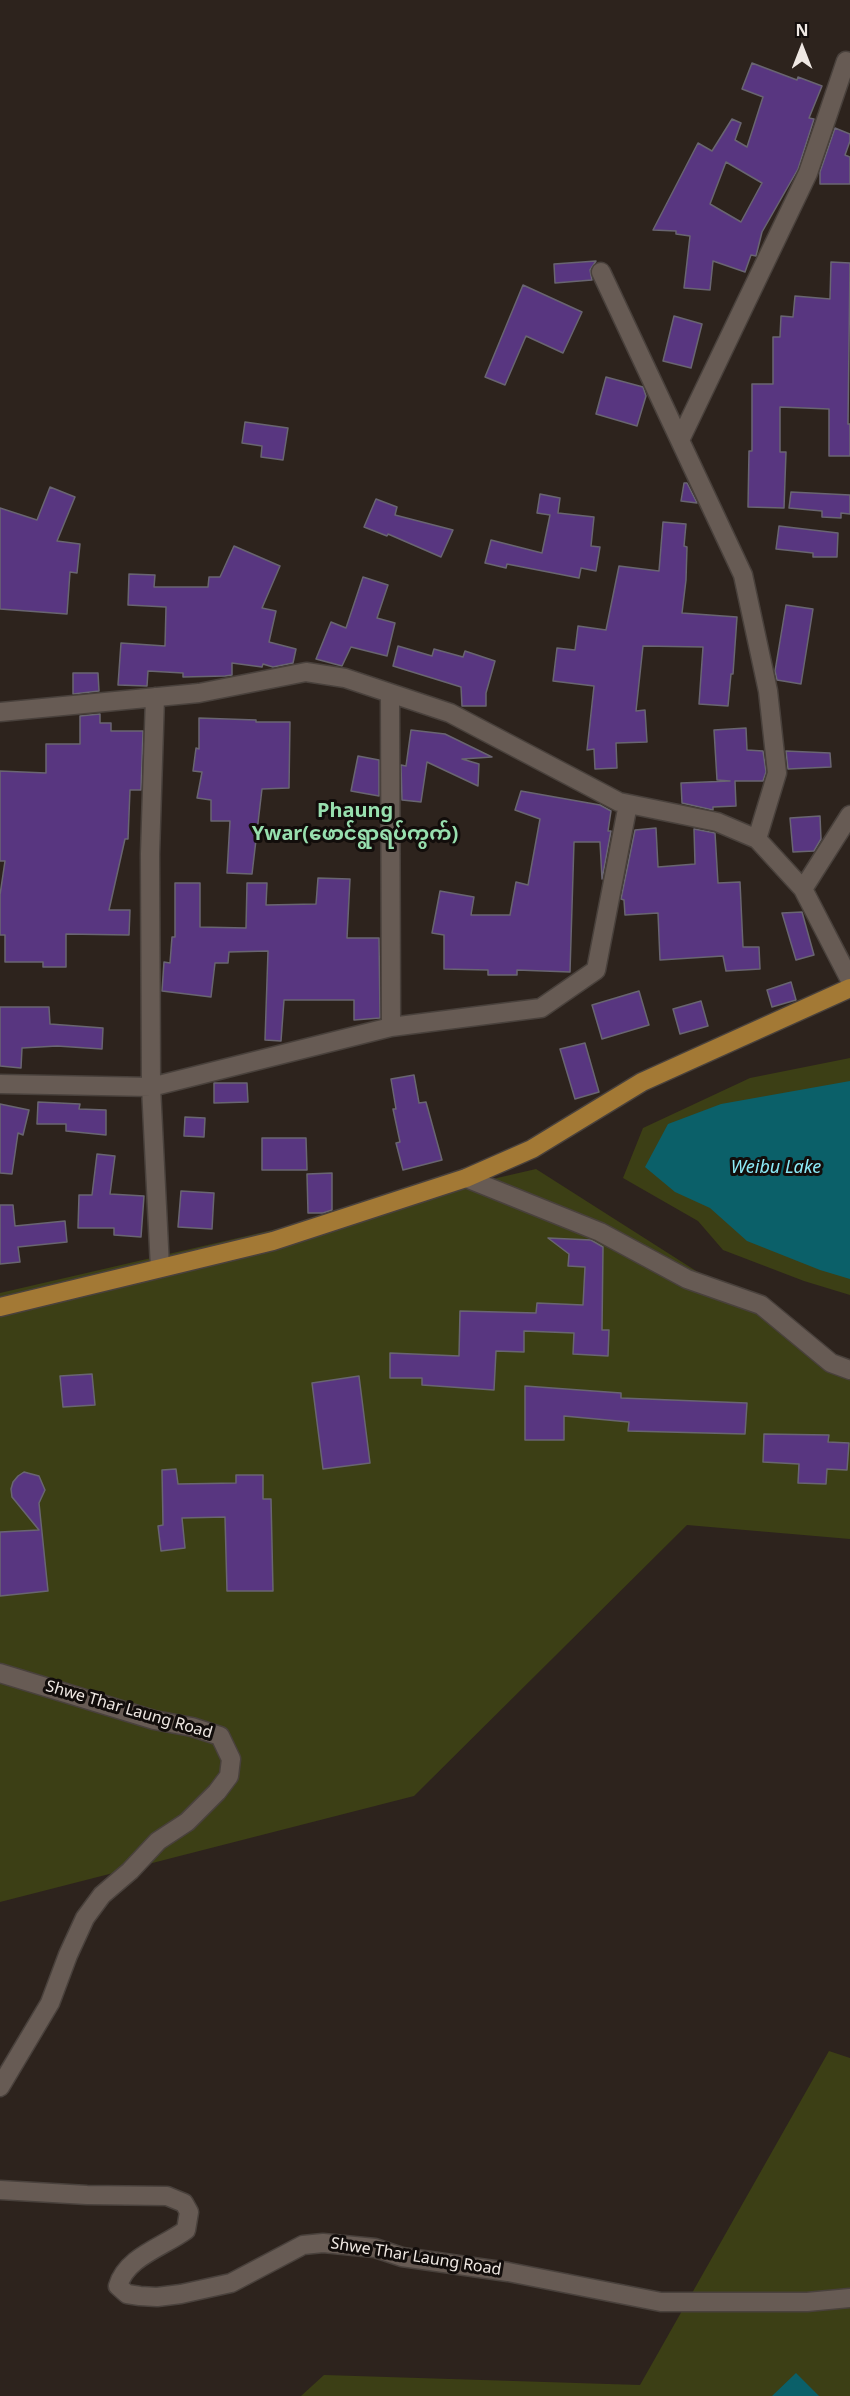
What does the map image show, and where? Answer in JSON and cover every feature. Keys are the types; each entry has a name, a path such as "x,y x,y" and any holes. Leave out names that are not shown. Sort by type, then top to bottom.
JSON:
{"main road":[{"path":"0,1307 273,1241 466,1178 532,1149 642,1082 850,988"}],"street":[{"path":"680,440 808,173 846,61"},
{"path":"601,272 743,575 768,691 777,774 757,839"},
{"path":"0,712 199,693 306,672 345,678 450,713 619,802 717,822 757,839 803,889 850,980"},
{"path":"390,693 391,1027"},
{"path":"155,697 150,854 151,1087 160,1268"},
{"path":"0,1084 151,1087 391,1027 541,1008 596,970 628,804"},
{"path":"803,889 850,815"},
{"path":"466,1178 600,1232 687,1279 761,1305 831,1363 850,1370"},
{"name":"Shwe Thar Laung Road","path":"0,1673 154,1720 192,1727 220,1736 231,1759 229,1776 217,1792 188,1822 158,1841 102,1896 85,1918 50,2003 0,2087"},
{"name":"Shwe Thar Laung Road","path":"0,2190 87,2195 167,2196 184,2203 189,2212 186,2230 131,2264 121,2274 118,2286 127,2294 140,2296 157,2297 181,2294 231,2283 303,2245 323,2242 375,2248 402,2257 508,2272 661,2302 807,2302 850,2298"}],"green space":[{"name":"Weibu Lake","path":"850,1058 850,1295 804,1281 723,1250 698,1221 623,1178 643,1128 750,1078"},
{"path":"536,1169 850,1369 850,1539 687,1525 414,1796 0,1902 0,1293"},
{"path":"829,2051 850,2058 850,2396 301,2396 324,2375 640,2385"}],"water":[{"name":"Weibu Lake","path":"850,1081 850,1279 820,1270 747,1241 710,1208 675,1192 645,1167 668,1124 721,1104"},
{"path":"796,2373 819,2396 772,2396"}],"building":[{"path":"752,63 797,80 798,77 822,86 809,118 814,119 798,169 762,232 756,256 751,255 745,272 713,261 710,290 684,288 690,236 676,234 676,231 653,230 698,143 712,151 732,119 741,123 735,140 747,147 763,97 742,89","holes":["726,162 762,183 741,222 710,204"]},
{"path":"835,128 850,134 845,155 850,157 850,184 820,184 820,172"},
{"path":"596,261 590,270 592,280 555,283 554,264"},
{"path":"831,262 850,263 848,424 850,424 850,456 829,456 829,409 780,407 780,452 786,452 784,508 748,507 749,451 752,451 752,384 773,384 773,337 780,337 781,316 793,317 795,296 830,299"},
{"path":"523,285 582,312 563,353 526,336 505,385 485,377"},
{"path":"674,316 702,324 691,368 663,361"},
{"path":"606,377 643,387 646,396 637,426 596,414"},
{"path":"245,422 288,428 283,460 261,457 262,446 242,443"},
{"path":"684,483 687,483 697,503 681,501"},
{"path":"50,487 75,497 57,541 80,544 77,573 70,572 67,614 0,609 0,508 37,520"},
{"path":"791,492 850,495 850,514 841,513 841,518 822,517 822,511 789,508"},
{"path":"540,494 560,498 558,513 594,517 591,546 600,547 596,571 581,568 579,578 507,564 506,568 485,563 491,540 542,553 550,515 537,513"},
{"path":"376,499 397,507 395,515 453,530 441,557 388,534 387,536 364,527"},
{"path":"663,522 686,524 684,546 687,547 686,580 682,613 737,617 728,706 699,704 703,647 643,646 636,711 645,710 647,742 616,743 617,768 595,769 594,749 587,750 594,686 553,681 557,648 575,650 578,626 606,630 619,566 659,571"},
{"path":"779,526 838,533 837,557 813,557 813,553 776,549"},
{"path":"234,546 280,566 262,608 276,611 269,642 296,649 293,663 273,667 263,664 262,667 232,663 232,675 225,676 183,677 183,673 148,671 147,686 118,685 121,643 165,646 166,607 128,605 129,574 155,575 154,587 208,587 209,577 220,577"},
{"path":"363,577 388,585 377,618 395,623 387,656 351,647 342,666 316,659 331,622 346,628"},
{"path":"786,605 813,609 801,684 777,680 775,671"},
{"path":"398,646 432,656 434,649 463,657 465,651 495,661 486,693 486,706 462,706 461,687 393,666"},
{"path":"73,673 98,673 99,691 73,694"},
{"path":"100,714 100,723 111,723 111,731 143,731 141,790 130,790 128,839 125,839 109,910 130,910 129,935 66,934 66,967 43,967 43,962 5,962 5,935 0,935 0,895 5,861 0,861 0,771 46,773 46,744 80,744 80,716"},
{"path":"199,718 290,722 289,788 262,789 252,874 227,873 230,821 211,821 211,800 197,798 202,772 193,771 196,748 199,749"},
{"path":"746,728 747,750 763,751 766,772 763,781 735,781 736,806 713,807 713,810 682,803 681,783 730,781 717,780 714,730"},
{"path":"411,730 445,734 492,757 462,759 479,764 478,786 427,762 421,802 402,800 401,765 406,766"},
{"path":"786,751 830,753 831,767 788,769"},
{"path":"358,756 379,760 379,796 351,791"},
{"path":"521,791 600,805 611,811 608,831 611,831 602,879 600,842 574,842 570,972 517,970 517,975 488,975 488,970 444,969 444,935 432,933 440,891 474,897 471,915 510,915 516,882 528,885 540,819 515,810"},
{"path":"820,816 821,839 814,851 793,852 790,818"},
{"path":"656,828 658,867 695,864 694,829 715,833 718,883 740,882 743,947 759,947 760,969 726,971 723,956 660,960 658,913 625,915 624,900 621,899 635,830"},
{"path":"318,878 350,879 347,938 379,938 380,1018 354,1020 354,1000 284,1000 281,1041 265,1040 268,951 229,952 228,963 215,963 211,997 162,991 164,962 170,963 172,937 175,937 175,883 200,883 200,927 246,928 247,883 267,883 266,905 316,904"},
{"path":"802,912 814,955 796,960 782,913"},
{"path":"791,982 796,1000 772,1007 767,990"},
{"path":"639,991 649,1025 602,1039 592,1005"},
{"path":"701,1001 708,1026 680,1034 673,1009"},
{"path":"0,1007 49,1007 50,1024 103,1028 102,1049 57,1046 22,1048 21,1068 0,1066"},
{"path":"585,1043 599,1092 575,1099 560,1049"},
{"path":"414,1075 419,1103 426,1102 442,1160 403,1170 396,1143 400,1142 393,1109 396,1109 391,1079"},
{"path":"214,1083 247,1083 248,1102 214,1103"},
{"path":"38,1102 80,1104 79,1109 106,1110 106,1135 66,1131 66,1124 37,1124"},
{"path":"0,1104 29,1110 23,1135 18,1133 12,1174 0,1173"},
{"path":"185,1117 205,1118 204,1137 184,1136"},
{"path":"262,1138 306,1138 307,1170 262,1170"},
{"path":"97,1154 115,1156 110,1194 144,1196 141,1237 114,1235 114,1228 78,1228 79,1195 92,1195"},
{"path":"332,1173 332,1210 323,1213 308,1213 307,1174"},
{"path":"181,1191 214,1193 212,1229 178,1227"},
{"path":"0,1205 13,1205 15,1226 65,1221 67,1242 18,1247 20,1262 0,1264"},
{"path":"548,1238 591,1240 603,1247 602,1330 609,1330 608,1356 573,1354 574,1333 524,1331 524,1352 496,1351 494,1390 422,1385 422,1378 390,1378 390,1353 459,1356 460,1311 536,1313 537,1303 583,1305 585,1267 568,1266 569,1254"},
{"path":"92,1374 95,1405 63,1407 60,1376"},
{"path":"359,1376 370,1463 323,1469 312,1383"},
{"path":"525,1386 621,1393 621,1398 747,1403 745,1434 628,1431 629,1422 564,1416 564,1440 525,1440"},
{"path":"764,1434 829,1435 828,1442 849,1443 847,1470 827,1469 826,1484 798,1483 799,1464 763,1462"},
{"path":"176,1469 178,1484 236,1483 236,1475 263,1475 263,1499 271,1499 273,1591 227,1591 225,1517 182,1518 185,1548 161,1551 158,1526 163,1525 162,1470"},
{"path":"24,1472 39,1476 45,1490 39,1503 48,1591 0,1596 0,1532 39,1530 12,1497 13,1482"}],"district":[{"name":"Phaung Ywar(ဖောင်ရွာရပ်ကွက်)","path":"355,822"}]}
